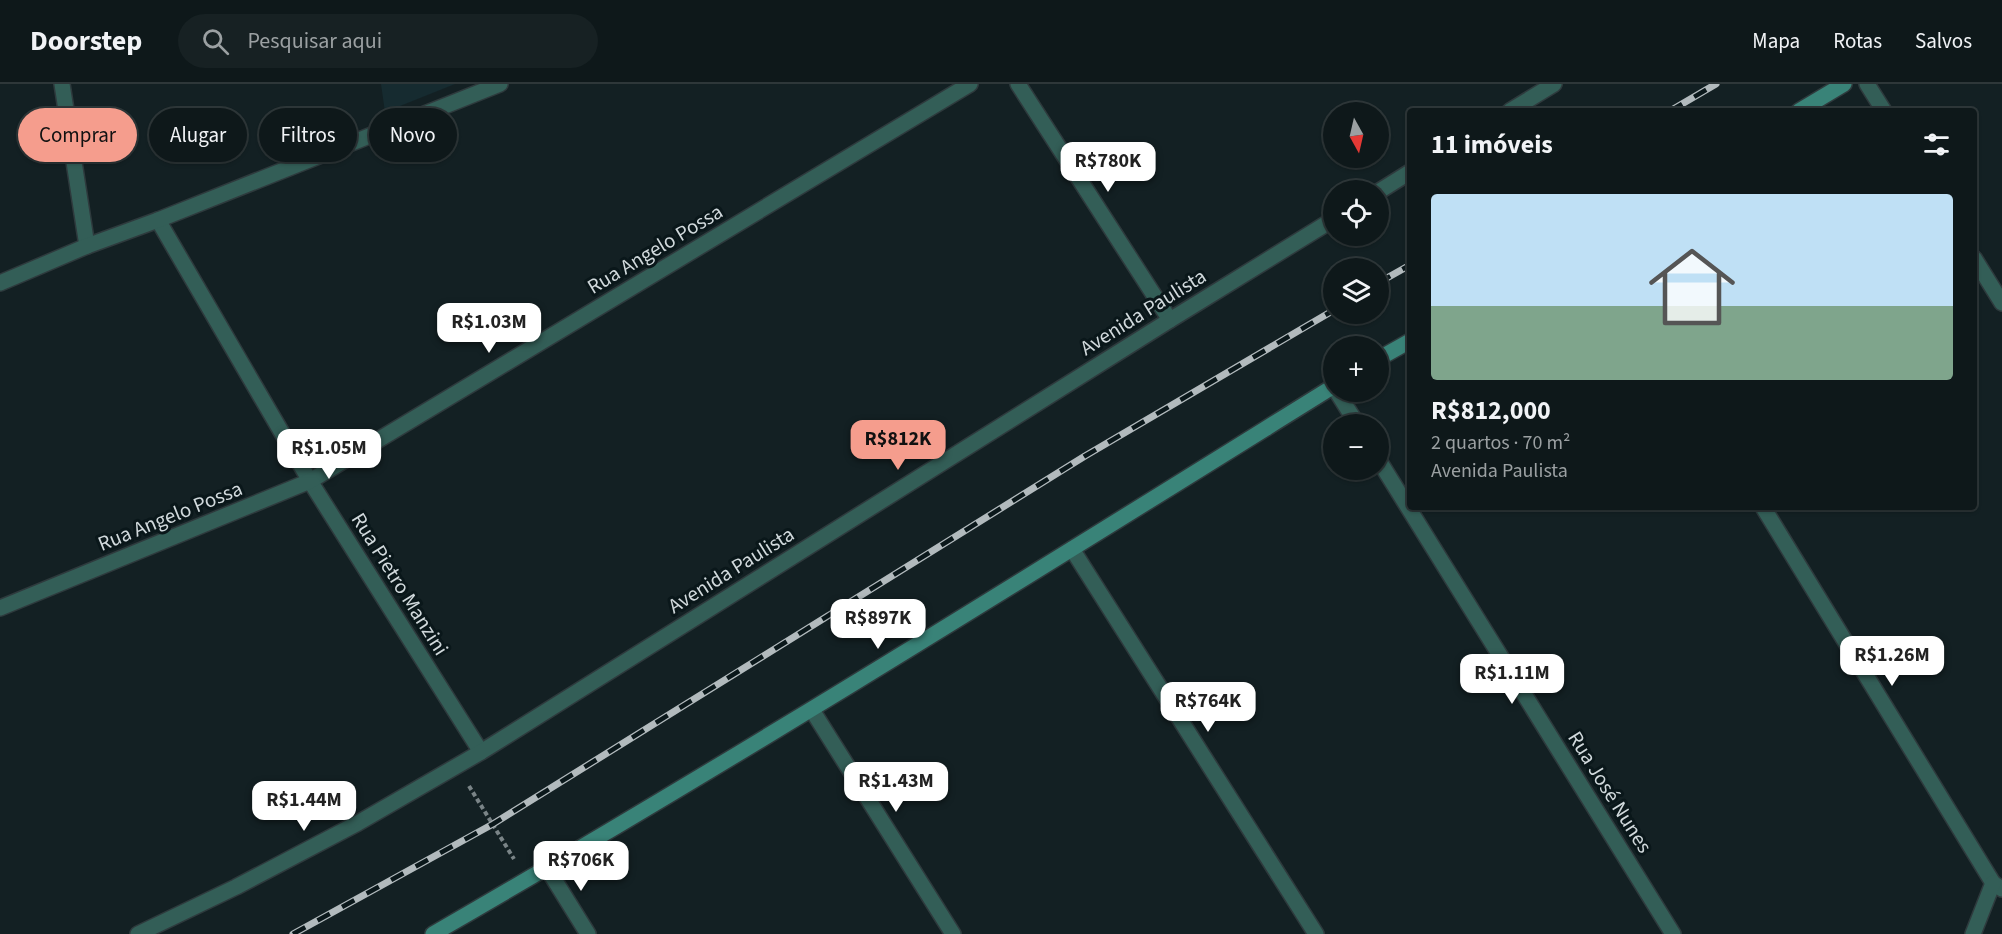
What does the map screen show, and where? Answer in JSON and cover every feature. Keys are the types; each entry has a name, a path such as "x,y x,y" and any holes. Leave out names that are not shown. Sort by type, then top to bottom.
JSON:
{"street":[{"path":"62,84 87,246"},
{"path":"0,283 87,246 500,84"},
{"name":"Rua Angelo Possa","path":"0,608 310,481 970,84"},
{"path":"1018,84 1170,320"},
{"path":"1515,108 1554,84"},
{"path":"1804,108 1844,84"},
{"path":"1867,84 1882,108"},
{"path":"1389,185 1407,174"},
{"name":"Rua Pietro Manzini","path":"158,220 310,481 481,752"},
{"name":"Avenida Paulista","path":"138,934 236,887 327,839 481,752 1323,226"},
{"path":"1977,263 2002,303"},
{"path":"1389,353 1407,343"},
{"path":"433,934 812,710 1323,392"},
{"name":"Rua José Nunes","path":"1389,477 1407,506"},
{"name":"Rua José Nunes","path":"1410,510 1673,934"},
{"path":"1765,510 1998,886 1973,934"},
{"path":"1072,549 1316,934"},
{"path":"812,710 953,934"},
{"path":"547,868 588,934"}],"path":[{"path":"456,766 527,880"}],"shaded area":[{"path":"381,84 455,84 395,108 384,108"}],"railway":[{"path":"1675,108 1716,84"},
{"path":"1389,277 1407,267"},
{"path":"293,934 493,824 1085,456 1323,316"}]}
